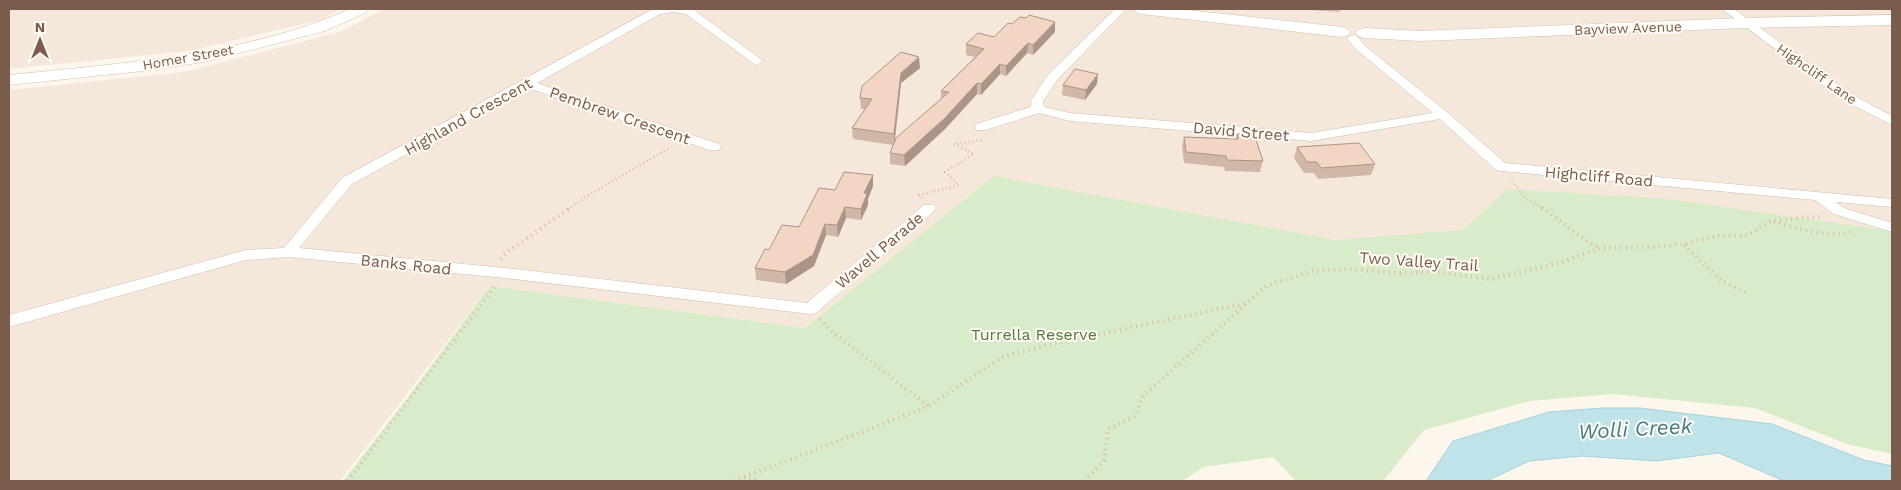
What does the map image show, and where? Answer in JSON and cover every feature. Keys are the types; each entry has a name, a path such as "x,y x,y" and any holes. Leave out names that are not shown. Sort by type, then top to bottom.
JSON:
{"main road":[{"name":"Homer Street","path":"9,80 143,66 204,57 311,30 332,23 362,9"},
{"name":"Bayview Avenue","path":"1141,9 1353,34 1421,36 1745,23 1892,20"}],"street":[{"name":"Highland Crescent","path":"288,252 347,181 657,11 671,9"},
{"path":"676,9 690,12 757,60"},
{"path":"981,127 1038,108 1037,101 1052,78 1121,9"},
{"name":"Highcliff Lane","path":"1727,9 1852,101 1892,121"},
{"path":"1353,34 1362,48 1501,167"},
{"name":"Pembrew Crescent","path":"526,83 714,147"},
{"name":"David Street","path":"1038,108 1070,117 1311,137 1443,116"},
{"name":"Highcliff Road","path":"1501,167 1892,203"},
{"path":"1820,197 1839,211 1892,228"},
{"name":"Wavell Parade","path":"810,309 929,208"},
{"name":"Banks Road","path":"9,321 246,255 288,252 497,273 810,309"}],"path":[{"name":"Wavell Parade","path":"929,208 920,194 960,185 944,172 974,154 954,144 995,139 981,127"},
{"path":"348,481 497,273 506,253 589,195 686,137"},
{"path":"1501,167 1526,199 1560,219 1582,240 1600,248"},
{"name":"Two Valley Trail","path":"1085,481 1104,460 1108,430 1136,416 1143,396 1266,286 1312,271 1349,269 1398,273 1437,272 1491,279 1559,263 1600,248 1656,247 1684,244 1715,236 1748,235 1771,221 1811,218 1839,211"},
{"path":"1771,221 1797,228 1841,234 1852,233 1869,221"},
{"path":"1684,244 1722,281 1749,294"},
{"path":"734,481 929,406 1002,358 1047,345 1247,303"},
{"path":"810,309 829,328 929,406"},
{"path":"744,477 760,481"}],"shaded area":[{"path":"9,9 341,9 320,20 189,51 9,69"},
{"path":"384,9 1892,9 1892,233 1468,234 805,328 490,286 340,481 9,481 9,90 184,72 339,32"}],"green space":[{"name":"Turrella Reserve","path":"994,176 1335,240 1463,230 1508,189 1669,199 1892,231 1892,454 1847,444 1755,408 1613,394 1530,401 1424,430 1383,481 1296,481 1273,457 1204,467 1182,481 343,481 490,286 805,328"}],"water":[{"name":"Wolli Creek","path":"1602,408 1640,408 1772,424 1864,460 1892,466 1892,481 1784,481 1719,453 1656,461 1582,456 1529,461 1487,481 1426,481 1453,441 1549,412"}],"building":[{"path":"1029,15 1055,22 1033,45 1028,43 1006,66 1000,64 981,84 977,83 945,118 904,155 890,153 896,138 949,92 941,91 984,49 966,44 978,33 994,37 1008,23 1012,24 1020,17 1026,18"},
{"path":"901,52 919,57 901,73 894,134 852,128 872,99 860,98 862,86"},
{"path":"1075,69 1098,74 1086,90 1063,85"},
{"path":"1237,134 1254,134 1263,161 1227,160 1226,156 1186,152 1184,137 1238,139"},
{"path":"1359,143 1375,164 1321,168 1317,162 1307,162 1297,147"},
{"path":"844,172 873,175 864,193 867,194 861,209 845,207 837,225 825,224 813,255 785,272 755,268 765,249 769,250 782,225 799,227 819,188 835,190"}]}
